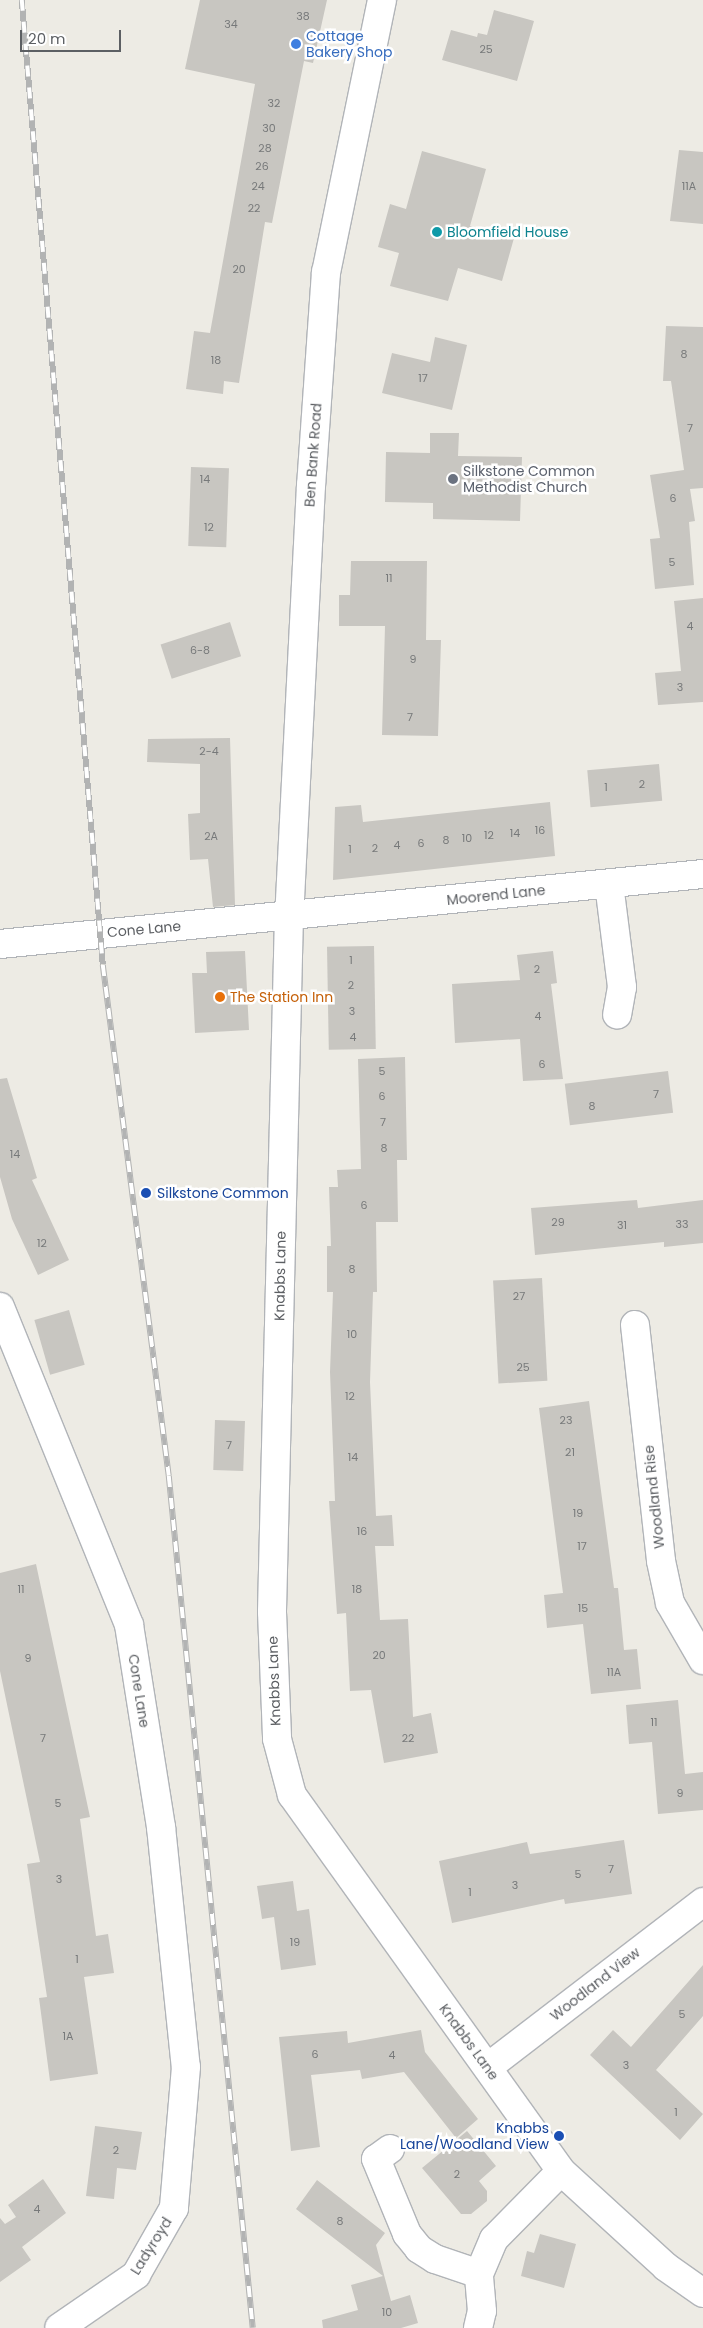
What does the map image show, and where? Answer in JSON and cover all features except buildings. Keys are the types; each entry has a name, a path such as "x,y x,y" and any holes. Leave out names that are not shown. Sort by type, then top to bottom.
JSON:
{"street":[{"name":"Ben Bank Road","path":"289,915 311,485 326,272 382,0"},
{"name":"Moorend Lane","path":"289,915 703,874"},
{"path":"609,884 622,987 617,1015"},
{"name":"Cone Lane","path":"0,944 289,915"},
{"name":"Knabbs Lane","path":"289,915 272,1612 273,1699 280,1759 292,1795 561,2171 666,2267 703,2293"},
{"name":"Cone Lane","path":"0,1307 129,1625 160,1827 186,2067 184,2097"},
{"name":"Woodland Rise","path":"635,1325 661,1561 670,1603 703,1660"},
{"name":"Woodland View","path":"488,2067 703,1902"},
{"name":"Ladyroyd","path":"59,2328 136,2275 174,2208 184,2097"},
{"path":"390,2149 376,2159 407,2234 419,2249 435,2259 479,2274"},
{"path":"478,2328 482,2311 479,2274 494,2239 561,2171"}],"railway":[{"path":"22,0 103,965 169,1476 253,2328"}],"place":[{"name":"Cottage Bakery Shop","path":"296,44"},
{"name":"Bloomfield House","path":"437,232"},
{"name":"Silkstone Common Methodist Church","path":"453,479"},
{"name":"The Station Inn","path":"220,997"},
{"name":"Silkstone Common","path":"146,1193"},
{"name":"Knabbs Lane/Woodland View","path":"559,2136"}]}
